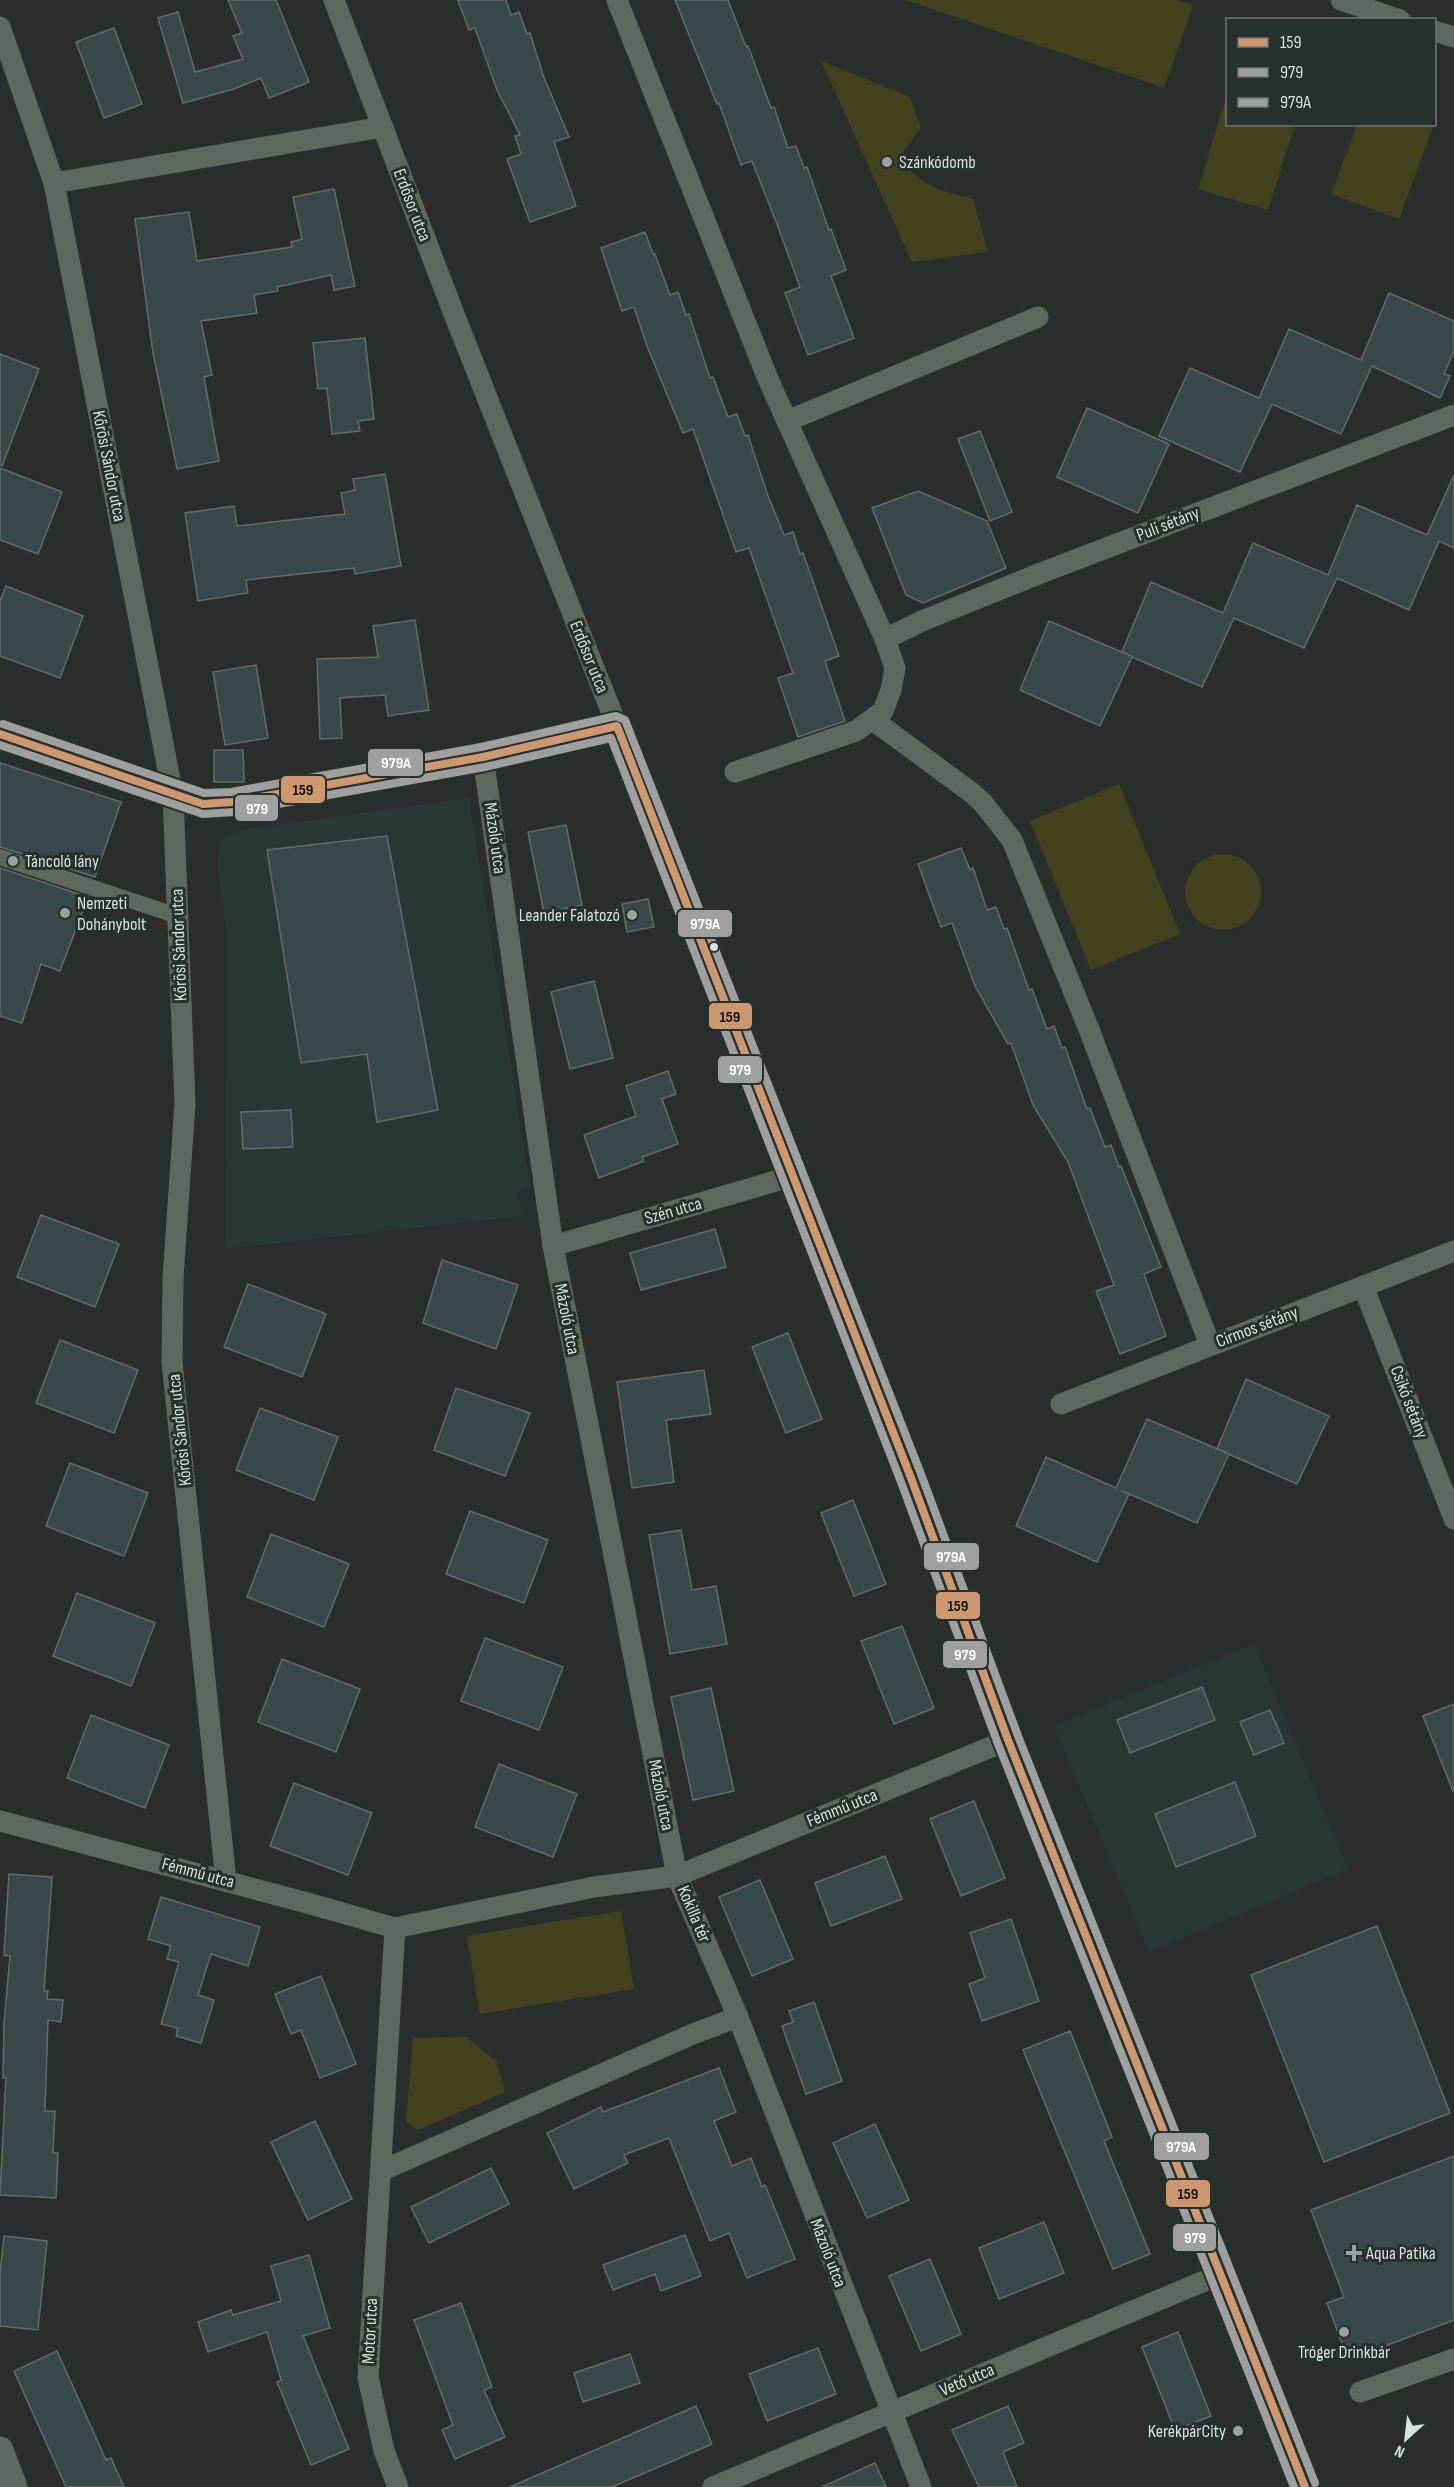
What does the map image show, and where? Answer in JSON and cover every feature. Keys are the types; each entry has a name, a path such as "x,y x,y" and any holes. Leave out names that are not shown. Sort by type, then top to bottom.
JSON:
{"street":[{"name":"Erdősor utca","path":"334,0 911,1478 1008,1740 1305,2487"},
{"path":"617,0 768,379 885,639 895,668 883,711 873,720 856,731 735,772"},
{"path":"1341,0 1394,18"},
{"name":"Kőrösi Sándor utca","path":"0,27 54,183 173,795 185,1104 173,1278 172,1362 226,1881"},
{"path":"1436,32 1454,37"},
{"path":"54,183 383,127"},
{"path":"788,421 1038,317"},
{"name":"Puli sétány","path":"885,639 922,621 1041,573 1454,415"},
{"path":"873,720 972,793 983,803 1012,840 1083,1016 1210,1345"},
{"path":"0,734 203,804 232,802 483,757 617,726"},
{"name":"Mázoló utca","path":"483,757 553,1246 677,1876"},
{"path":"0,857 178,916"},
{"name":"Szén utca","path":"553,1246 793,1176"},
{"name":"Cirmos sétány","path":"1061,1404 1454,1251"},
{"name":"Csikó sétány","path":"1363,1286 1454,1519"},
{"name":"Fémmű utca","path":"677,1876 1008,1740"},
{"name":"Fémmű utca","path":"0,1821 395,1928"},
{"name":"Kokilla tér","path":"395,1928 594,1887 677,1876 738,2017"},
{"path":"395,1928 381,2171 693,2034 738,2017"},
{"name":"Mázoló utca","path":"738,2017 921,2487"},
{"name":"Motor utca","path":"381,2171 368,2377 384,2451 398,2487"},
{"name":"Vető utca","path":"713,2487 1221,2274"},
{"path":"1360,2392 1454,2359"},
{"path":"0,2450 15,2487"}],"shaded area":[{"path":"906,0 1177,0 1193,5 1164,88"},
{"name":"Szánkódomb","path":"821,61 910,97 921,127 903,153 911,172 940,190 973,199 988,252 912,262"},
{"path":"1226,97 1226,126 1295,126 1268,210 1198,189"},
{"path":"1357,126 1434,126 1399,219 1331,194"},
{"path":"1119,784 1180,934 1091,970 1030,821"},
{"path":"469,798 530,1187 517,1190 522,1216 225,1249 227,936 217,863 220,841 241,830"},
{"path":"1231,854 1244,860 1255,871 1261,884 1259,907 1244,924 1231,930 1215,930 1202,924 1187,907 1185,884 1191,871 1208,856"},
{"path":"1254,1644 1348,1869 1149,1952 1054,1726"},
{"path":"621,1911 634,1989 480,2014 467,1936"},
{"path":"467,2037 497,2062 505,2092 418,2130 406,2121 413,2038"}],"building":[{"path":"228,0 276,0 309,82 269,98 261,78 234,89 183,103 158,18 178,12 195,72 243,59 233,36 242,33"},
{"path":"458,0 506,0 511,15 519,12 527,34 530,33 543,75 569,137 554,142 576,206 530,222 507,159 521,154 515,136 520,135 497,90 475,28 469,30"},
{"path":"675,0 728,0 771,108 774,107 788,148 796,146 804,168 807,167 829,230 831,229 846,270 831,276 854,338 808,355 785,293 800,287 777,224 752,161 741,165 719,103 717,104"},
{"path":"114,28 142,104 104,118 76,42"},
{"path":"334,189 355,286 334,290 331,275 277,287 278,291 254,295 257,313 201,321 212,375 204,377 219,461 177,469 153,353 135,219 189,212 197,261 292,247 291,242 302,239 293,197"},
{"path":"645,232 670,295 678,292 686,315 689,314 710,378 713,377 728,417 737,414 745,436 748,435 768,496 784,535 793,532 800,554 803,553 839,656 825,661 845,721 798,737 778,678 793,673 749,548 736,552 693,429 683,433 647,346 634,307 622,311 601,248"},
{"path":"1389,293 1454,321 1454,351 1444,374 1450,376 1440,398 1372,366 1341,434 1272,404 1240,472 1159,436 1190,368 1259,398 1289,329 1361,360"},
{"path":"365,338 374,419 358,421 360,431 332,434 327,388 318,389 313,343"},
{"path":"0,354 39,369 2,466 0,465"},
{"path":"1087,408 1169,444 1138,513 1057,477"},
{"path":"980,431 1012,512 990,521 958,439"},
{"path":"0,468 62,492 38,554 0,540"},
{"path":"385,474 401,566 355,574 354,568 246,580 248,593 198,601 185,513 234,506 237,526 345,514 341,493 355,490 353,479"},
{"path":"1454,475 1454,548 1439,541 1409,610 1337,578 1304,648 1234,618 1202,687 1132,657 1100,726 1020,690 1049,621 1131,656 1122,652 1151,582 1223,613 1253,543 1328,575 1357,505 1427,535"},
{"path":"918,491 987,521 1006,568 923,603 906,595 872,508"},
{"path":"6,586 83,616 60,678 0,656 0,601"},
{"path":"415,620 429,710 388,716 385,695 340,698 342,738 320,739 317,659 378,657 373,626"},
{"path":"256,665 268,738 225,745 213,672"},
{"path":"214,750 243,750 244,782 214,782"},
{"path":"0,763 121,802 95,877 0,847"},
{"path":"566,825 582,905 544,913 528,832"},
{"path":"387,836 438,1110 377,1122 367,1054 301,1063 267,850"},
{"path":"961,848 970,870 973,868 987,910 996,907 1004,929 1007,928 1029,990 1032,989 1047,1029 1054,1026 1062,1048 1065,1047 1087,1109 1090,1108 1105,1147 1111,1145 1119,1167 1121,1166 1161,1267 1144,1274 1166,1336 1120,1354 1096,1291 1114,1285 1068,1162 1033,1105 1011,1043 1008,1044 975,986 952,923 941,927 918,864"},
{"path":"0,868 88,897 60,971 41,964 22,1023 0,1016"},
{"path":"648,899 654,927 627,932 622,904"},
{"path":"594,981 613,1058 570,1069 551,992"},
{"path":"668,1071 676,1094 662,1099 678,1144 642,1157 644,1161 599,1178 584,1135 636,1116 626,1086"},
{"path":"291,1110 293,1147 243,1149 241,1112"},
{"path":"41,1215 119,1244 95,1307 17,1277"},
{"path":"715,1229 726,1267 641,1290 630,1253"},
{"path":"442,1260 518,1285 496,1349 423,1323"},
{"path":"248,1284 326,1314 302,1377 224,1347"},
{"path":"788,1333 822,1419 786,1433 752,1347"},
{"path":"60,1340 138,1370 114,1433 36,1403"},
{"path":"704,1370 711,1414 666,1420 674,1482 632,1488 617,1382"},
{"path":"1246,1379 1329,1416 1297,1484 1217,1449"},
{"path":"456,1388 530,1413 505,1476 434,1450"},
{"path":"260,1408 338,1437 314,1500 236,1470"},
{"path":"1147,1419 1229,1454 1197,1523 1122,1491 1129,1494 1097,1562 1016,1526 1046,1457 1116,1488"},
{"path":"70,1463 148,1493 124,1556 46,1526"},
{"path":"853,1500 886,1584 854,1596 821,1513"},
{"path":"470,1511 548,1540 524,1603 446,1574"},
{"path":"681,1530 692,1590 716,1586 727,1644 670,1654 649,1535"},
{"path":"271,1534 349,1564 324,1627 247,1597"},
{"path":"77,1593 155,1623 131,1686 53,1656"},
{"path":"902,1626 934,1708 894,1724 861,1641"},
{"path":"485,1638 563,1667 539,1730 461,1701"},
{"path":"282,1659 360,1689 336,1752 258,1722"},
{"path":"1202,1687 1215,1720 1130,1753 1117,1720"},
{"path":"711,1688 734,1791 693,1800 671,1697"},
{"path":"1454,1704 1454,1790 1453,1791 1423,1716"},
{"path":"1270,1710 1284,1743 1254,1755 1240,1722"},
{"path":"91,1715 169,1745 145,1808 67,1778"},
{"path":"499,1764 577,1794 553,1857 475,1827"},
{"path":"1235,1782 1256,1836 1176,1867 1155,1814"},
{"path":"294,1783 372,1813 348,1875 270,1846"},
{"path":"974,1801 1005,1878 961,1896 930,1819"},
{"path":"885,1856 902,1899 831,1926 815,1883"},
{"path":"9,1874 52,1877 44,1991 48,1991 47,1999 63,2000 61,2022 48,2020 45,2111 55,2111 53,2153 58,2153 56,2198 0,2195 6,2078 3,2078 4,2024 10,1956 4,1955"},
{"path":"760,1880 793,1959 752,1976 719,1897"},
{"path":"161,1897 260,1927 248,1966 211,1954 198,1995 214,2000 201,2043 176,2036 178,2028 161,2024 179,1962 167,1959 171,1946 148,1939"},
{"path":"1011,1919 1039,2001 982,2021 969,1984 985,1978 970,1933"},
{"path":"1377,1926 1450,2113 1324,2162 1251,1975"},
{"path":"321,1976 356,2064 320,2078 301,2030 291,2034 275,1994"},
{"path":"814,2002 842,2081 806,2094 782,2026 793,2022 789,2011"},
{"path":"1070,2031 1112,2137 1104,2141 1150,2254 1113,2269 1023,2050"},
{"path":"719,2068 736,2112 714,2121 732,2166 751,2158 762,2187 765,2185 795,2259 747,2278 729,2233 710,2241 669,2138 624,2155 628,2163 574,2189 547,2133 601,2107 603,2112"},
{"path":"315,2121 352,2199 308,2220 271,2142"},
{"path":"875,2124 909,2200 867,2218 833,2143"},
{"path":"1454,2156 1454,2320 1348,2360 1327,2303 1344,2297 1311,2210"},
{"path":"491,2168 509,2204 429,2243 411,2207"},
{"path":"1044,2222 1064,2273 999,2299 979,2248"},
{"path":"685,2235 701,2276 661,2291 655,2274 613,2290 603,2265"},
{"path":"4,2236 47,2241 38,2330 0,2326 0,2273"},
{"path":"309,2255 330,2328 303,2336 349,2449 311,2465 277,2382 281,2380 267,2332 208,2352 198,2322 231,2310 233,2315 281,2301 271,2266"},
{"path":"930,2259 961,2334 921,2351 889,2276"},
{"path":"461,2303 492,2387 484,2390 505,2437 455,2459 442,2430 453,2425 414,2320"},
{"path":"1178,2332 1211,2416 1175,2430 1142,2347"},
{"path":"818,2348 836,2394 767,2421 749,2374"},
{"path":"57,2351 106,2460 111,2458 124,2487 66,2487 14,2371"},
{"path":"630,2354 640,2383 583,2402 574,2373"},
{"path":"696,2406 712,2444 612,2487 510,2487"},
{"path":"1008,2406 1024,2443 1003,2452 1017,2487 979,2487 952,2430"},
{"path":"875,2463 886,2487 822,2487"}],"transit line":[{"name":"979A","path":"3,724 204,793 231,792 481,747 616,716 625,720 921,1474 1018,1736 1315,2483"},
{"name":"159","path":"0,734 203,804 232,802 483,757 617,726 911,1478 1008,1740 1305,2487"},
{"name":"979","path":"0,745 203,814 234,812 485,767 611,738 901,1482 998,1744 1294,2487"}],"place":[{"name":"Szánkódomb","path":"887,162"},
{"name":"Táncoló lány","path":"13,861"},
{"name":"Nemzeti Dohánybolt","path":"65,913"},
{"name":"Leander Falatozó","path":"632,915"},
{"name":"Aqua Patika","path":"1354,2253"},
{"name":"Tróger Drinkbár","path":"1344,2332"},
{"name":"KerékpárCity","path":"1238,2431"}]}
